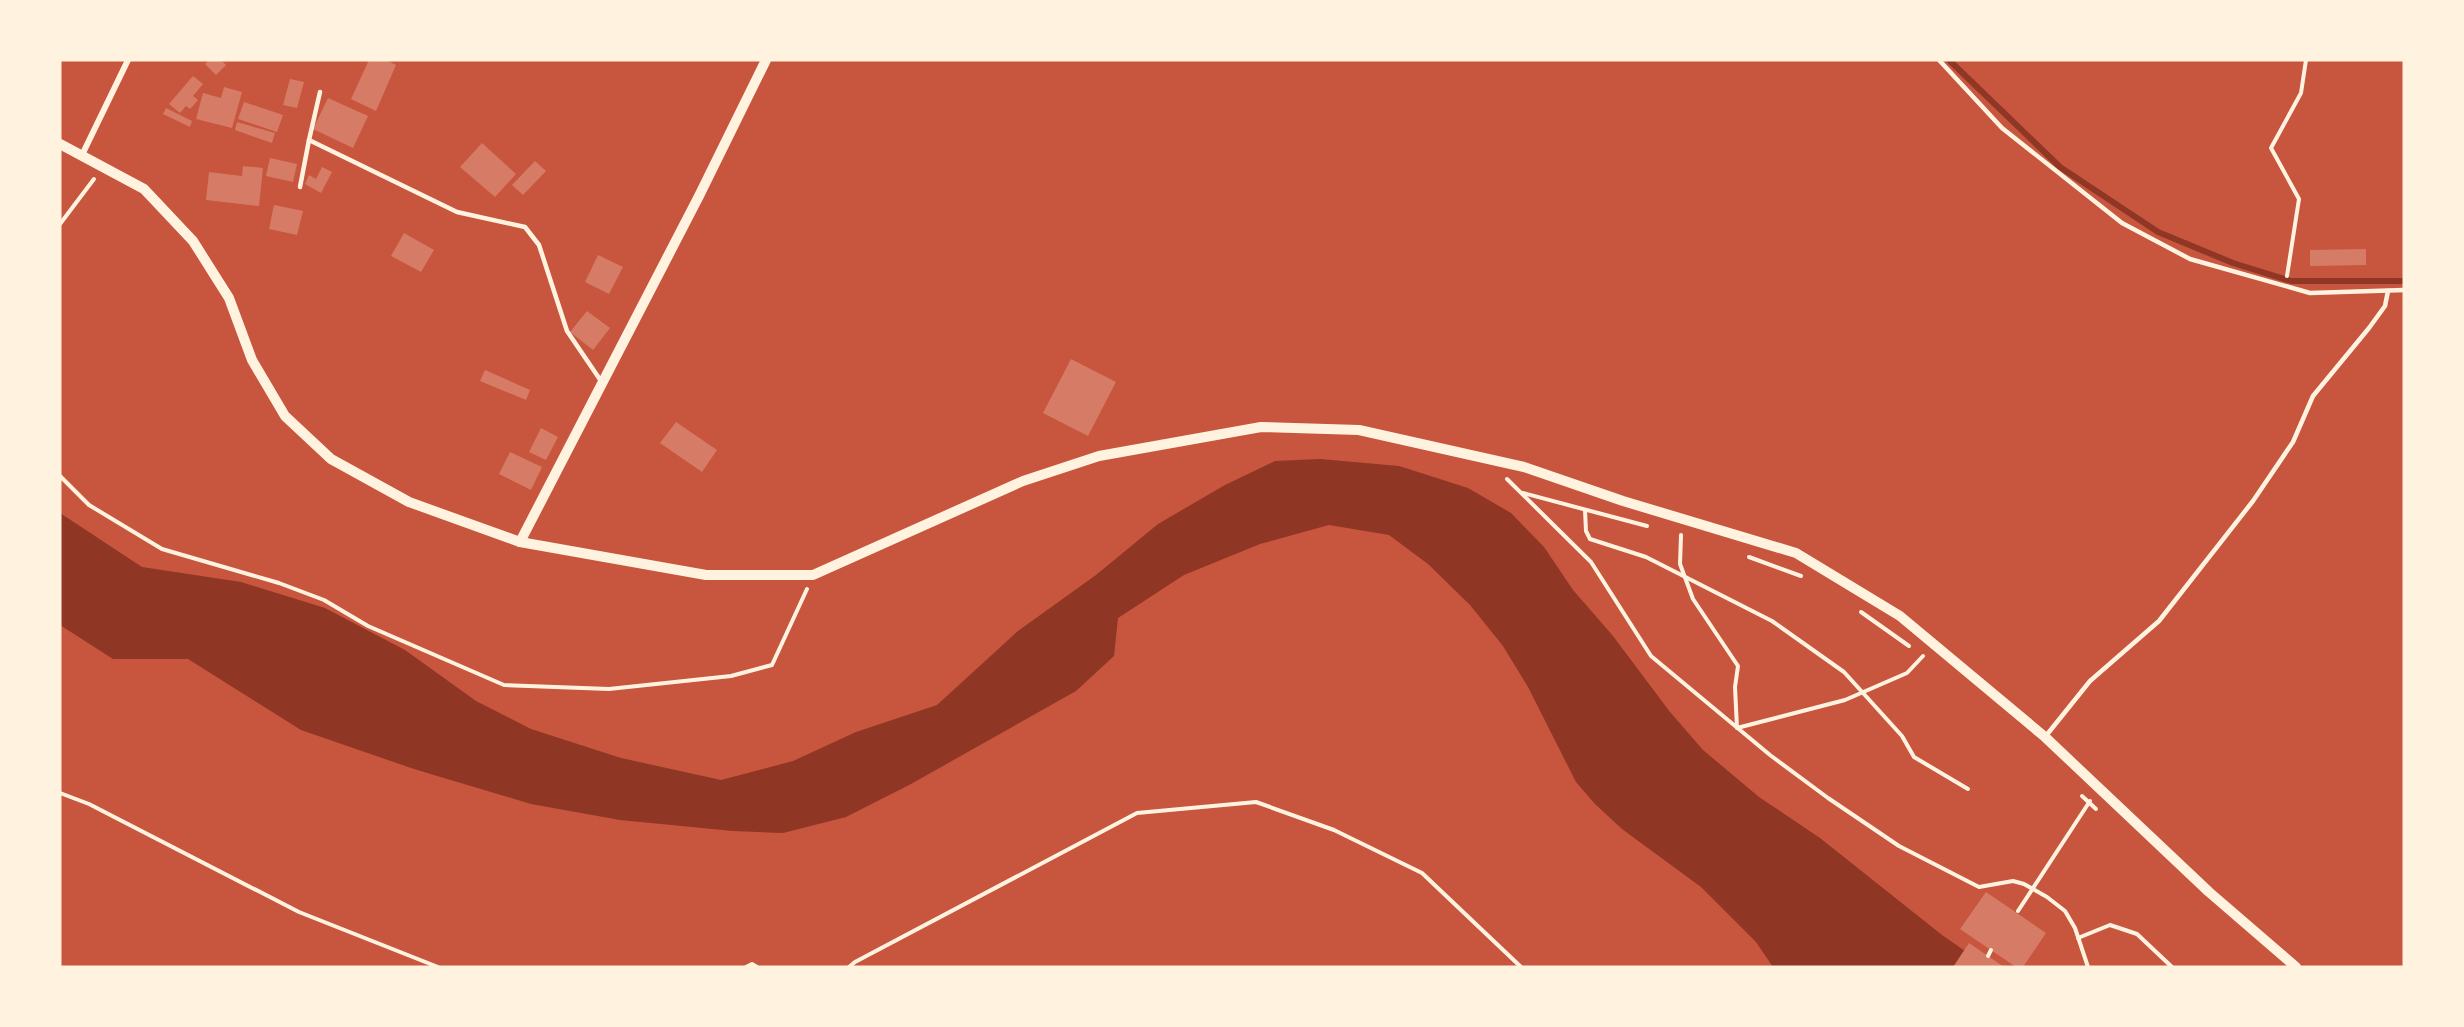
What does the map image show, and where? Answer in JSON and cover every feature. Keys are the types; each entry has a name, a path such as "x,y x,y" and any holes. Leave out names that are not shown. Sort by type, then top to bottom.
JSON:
{"street":[{"path":"82,155 128,60"},
{"path":"520,542 766,60"},
{"path":"60,144 144,189 193,241 229,298 252,360 285,416 331,459 409,502 520,542 706,575 813,575 1023,481 1099,456 1261,427 1359,430 1524,467 1623,501 1796,553 1900,616 2045,737 2209,892 2296,967"}],"lane":[{"path":"1939,60 2002,128 2122,223 2190,259 2310,293 2404,290"},
{"path":"300,187 320,92"},
{"path":"309,140 458,212 525,227 539,245 567,331 603,383"},
{"path":"2045,737 2090,681 2159,621 2253,501 2293,442 2313,396 2385,306 2388,291"}],"path":[{"path":"2287,277 2299,199 2271,148 2301,93 2306,60"},
{"path":"60,224 104,167"},
{"path":"1484,458 1523,493 1591,562 1651,656 1737,728 1828,798 1899,846 1979,887 2013,881 2032,888 2065,911 2075,928 2088,967"},
{"path":"60,476 89,506 162,549 279,583 324,600 368,626 504,685 609,689 731,676 772,665 813,575"},
{"path":"1523,493 1649,527"},
{"path":"1585,510 1586,531 1590,539 1646,557 1772,621 1844,672 1902,736 1914,757 1968,789"},
{"path":"1670,532 1690,538"},
{"path":"1681,535 1680,564 1693,599 1738,666 1735,687 1737,728"},
{"path":"1741,554 1805,577"},
{"path":"1855,608 1932,662"},
{"path":"1737,728 1845,699 1907,673 1923,656"},
{"path":"2018,911 2099,787"},
{"path":"2074,788 2089,803"},
{"path":"60,793 90,804 299,912 438,967"},
{"path":"849,967 865,956 1137,813 1256,802 1334,830 1422,873 1521,967"},
{"path":"2078,938 2110,926 2137,934 2172,967"},
{"path":"746,967 752,964 757,967"}],"shaded area":[{"path":"1320,459 1399,466 1468,488 1511,513 1544,547 1573,590 1613,636 1670,712 1703,750 1759,797 1820,838 1942,935 1988,967 1773,967 1756,942 1701,887 1622,829 1595,804 1576,782 1528,687 1503,646 1470,605 1428,564 1389,535 1329,525 1260,544 1184,575 1118,618 1114,656 1076,691 911,784 846,817 783,833 733,831 620,820 531,804 414,769 301,730 188,659 113,659 60,625 60,513 142,567 241,582 325,608 405,650 476,701 531,729 621,758 721,780 793,761 856,732 937,705 1018,631 1096,575 1158,524 1225,485 1275,461"}],"building":[{"path":"209,60 221,60 226,65 216,75 205,64"},
{"path":"369,60 386,60 396,65 376,111 351,99"},
{"path":"193,76 203,84 193,96 198,100 190,109 186,106 180,113 169,104"},
{"path":"290,79 304,82 297,108 283,105"},
{"path":"224,87 242,92 232,128 196,119 203,93 221,98"},
{"path":"328,98 368,116 353,148 313,129"},
{"path":"244,102 283,115 277,132 238,119"},
{"path":"166,108 192,121 190,127 163,114"},
{"path":"237,122 275,133 272,143 235,130"},
{"path":"482,143 516,174 495,197 460,167"},
{"path":"270,158 297,164 293,182 266,176"},
{"path":"535,161 546,171 523,195 512,185"},
{"path":"243,166 263,168 259,206 206,200 209,172 242,176"},
{"path":"322,167 332,172 321,193 305,184 309,175 316,179"},
{"path":"274,205 303,211 297,235 269,229"},
{"path":"404,233 434,250 421,272 391,256"},
{"path":"2366,249 2366,265 2310,266 2310,250"},
{"path":"598,255 623,267 609,294 585,282"},
{"path":"587,311 610,328 593,350 570,332"},
{"path":"1071,359 1116,382 1088,436 1043,413"},
{"path":"485,370 530,390 526,400 480,381"},
{"path":"676,422 717,450 702,472 660,443"},
{"path":"541,428 558,437 546,460 529,452"},
{"path":"510,452 542,467 531,490 499,474"},
{"path":"1986,892 2046,933 2023,967 2016,967 1960,929"},
{"path":"1969,943 2004,967 1953,967"}],"waterway":[{"path":"1949,60 2060,167 2158,232 2233,263 2291,281 2404,281"}]}
